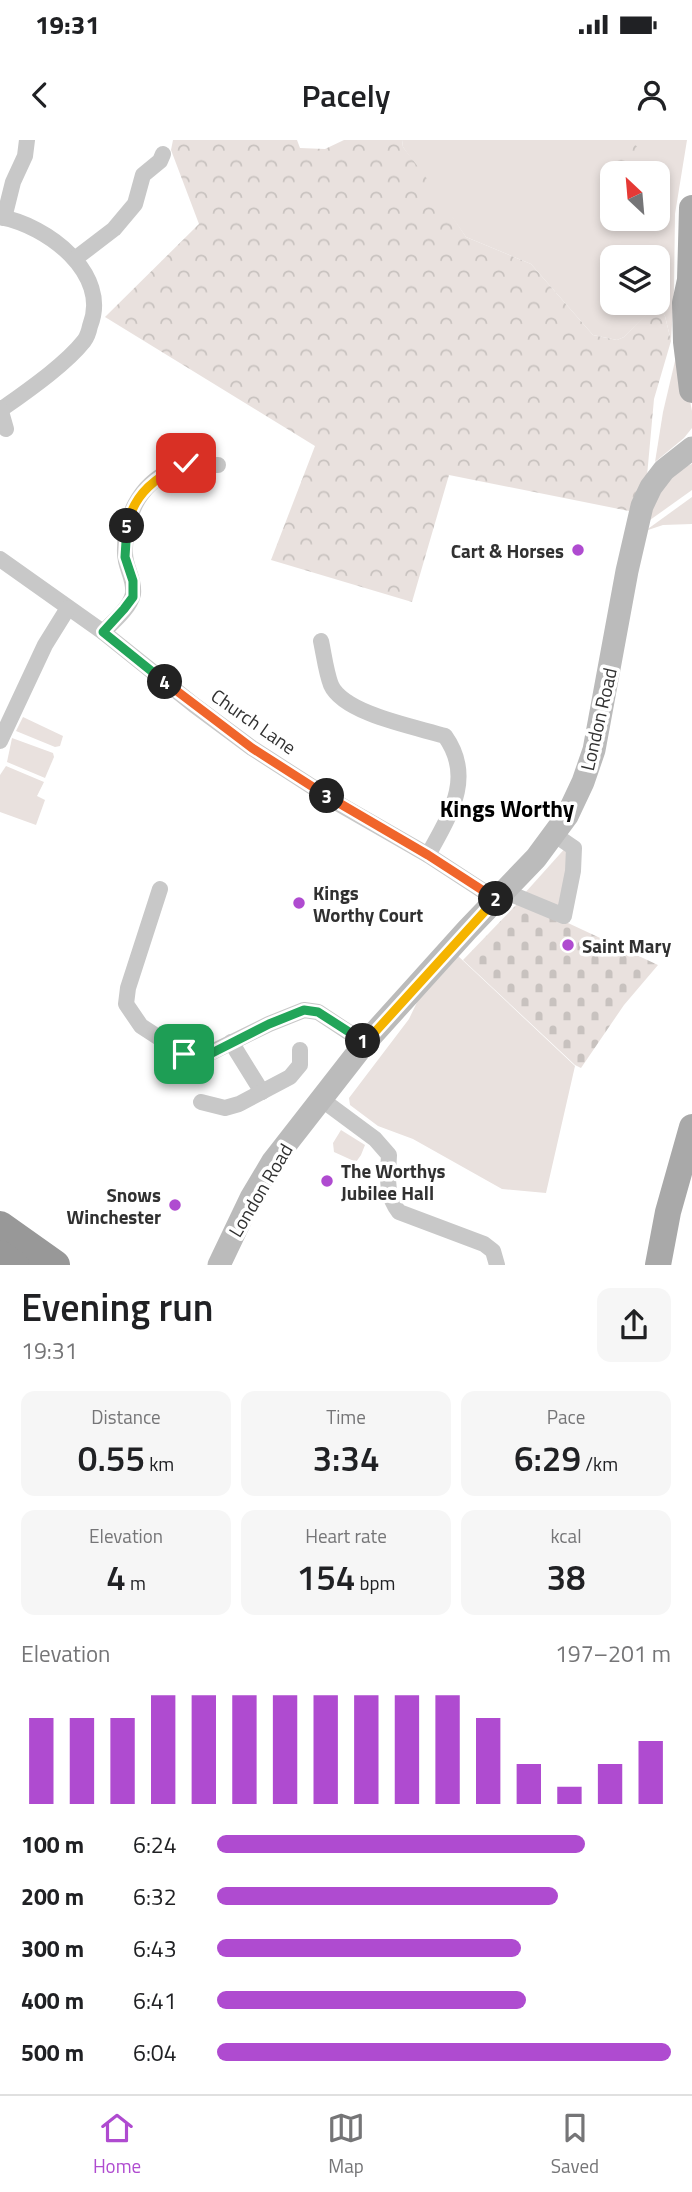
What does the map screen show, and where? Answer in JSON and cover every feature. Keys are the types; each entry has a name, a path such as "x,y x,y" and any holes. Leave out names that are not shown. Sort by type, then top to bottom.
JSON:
{"highway":[{"path":"0,1226 55,1265"},
{"path":"0,1255 15,1265"}],"main road":[{"path":"692,208 686,342 692,390"},
{"name":"London Road","path":"219,1265 251,1198 270,1166 321,1099 365,1043 501,896 555,835 567,816 594,750 627,571 642,506 664,471 678,457 692,449"},
{"path":"658,1265 668,1212 692,1127"}],"street":[{"path":"6,429 1,409 31,388 85,340 95,314 93,286 76,258 47,236 21,223 2,218 13,182 25,156 27,140"},
{"path":"76,258 114,229 135,204 143,175 160,161 163,154"},
{"path":"180,443 186,463"},
{"path":"103,632 133,597 133,581 125,557 125,545 129,516 136,501 144,490 163,474 186,463 218,466"},
{"name":"Church Lane","path":"0,559 103,632 252,748 339,803 501,896 564,916 573,871 574,848 555,835"},
{"path":"0,741 45,645 68,608"},
{"path":"321,641 331,684 339,696 352,706 445,736 454,748 457,761 456,803 428,855"},
{"path":"160,889 128,988 126,1004 141,1026 184,1054 198,1056 210,1054 304,1010 318,1012 365,1043"},
{"path":"231,1042 262,1092"},
{"path":"201,1102 225,1108 262,1092 290,1077 300,1065 300,1049"},
{"path":"321,1099 375,1139 389,1155 388,1190 392,1203 399,1212 484,1244 493,1251 497,1265"}],"green space":[{"path":"173,140 297,140 300,148 325,149 344,140 402,140 403,147 466,237 531,264 593,335 617,340 624,337 645,315 664,315 671,341 654,399 647,476 629,511 449,475 412,602 271,560 315,446 105,317 199,224 171,150"},
{"path":"402,140 687,140 675,214 671,341 664,315 670,315 670,245 600,245 600,315 646,315 624,337 617,340 593,335 531,264 466,237 403,147"},
{"path":"617,140 632,140 646,159 600,161 600,175 598,162 615,148"},
{"path":"679,344 692,411 692,428 655,462 663,412"},
{"path":"692,464 692,490 643,525 661,489 675,474"},
{"path":"692,497 692,524 663,525 645,531"},
{"path":"23,717 63,736 60,746 55,747 16,731"},
{"path":"12,738 53,753 54,757 45,778 7,762"},
{"path":"6,766 44,782 37,796 45,800 36,825 0,812 0,775"},
{"path":"568,845 575,849 560,907 524,894"},
{"path":"517,904 568,923 658,965 624,1005 581,1068 463,960"},
{"path":"457,955 575,1066 546,1193 502,1189 413,1139 378,1126 350,1105 349,1098 409,1019 419,998"},
{"path":"341,1130 365,1145 356,1162 334,1152 333,1143"}],"place":[{"name":"Cart & Horses","path":"578,550"},
{"name":"Kings Worthy Court","path":"299,903"},
{"name":"Saint Mary","path":"568,945"},
{"name":"The Worthys Jubilee Hall","path":"327,1181"},
{"name":"Snows Winchester","path":"175,1205"}],"district":[{"name":"Kings Worthy","path":"507,808"}],"route":[{"path":"184,1054 210,1054 269,1024 304,1010 318,1012 365,1043 497,900 252,748 103,632 133,597 133,581 125,557 125,545 129,516 136,501 144,490 163,474 186,463"}]}
